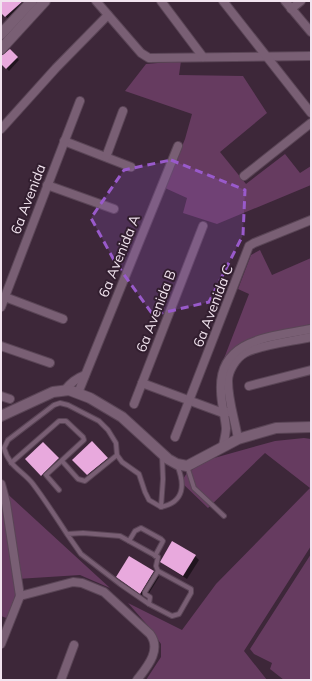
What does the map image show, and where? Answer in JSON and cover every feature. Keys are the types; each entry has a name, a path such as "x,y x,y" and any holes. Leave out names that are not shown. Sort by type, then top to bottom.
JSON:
{"street":[{"path":"1,33 32,1"},
{"path":"1,49 45,1"},
{"path":"96,1 144,56 149,58 269,58 311,56"},
{"path":"161,1 203,57"},
{"path":"223,1 311,113"},
{"path":"285,1 311,32"},
{"path":"291,9 301,1"},
{"path":"2,125 108,15"},
{"name":"6a Avenida","path":"1,307 80,101"},
{"path":"106,157 123,111"},
{"path":"244,176 311,122"},
{"path":"64,142 131,167"},
{"name":"6a Avenida A","path":"78,393 178,146"},
{"path":"47,185 114,209"},
{"name":"6a Avenida C","path":"175,437 250,246 311,220"},
{"name":"6a Avenida B","path":"134,404 203,226"},
{"path":"5,297 62,319"},
{"path":"238,439 236,423 232,412 228,379 230,371 235,363 244,354 311,328"},
{"path":"223,446 226,426 223,413 220,378 223,368 230,357 240,347 252,341 311,337"},
{"path":"1,346 50,363"},
{"path":"249,386 311,370"},
{"path":"65,390 71,383 86,375"},
{"path":"142,383 223,413 232,412"},
{"path":"1,416 53,392 65,390 78,393 122,416 162,453 182,465 194,463 238,439 276,428 311,427"},
{"path":"1,396 10,399"},
{"path":"1,484 6,504 20,596 1,644"},
{"path":"20,596 73,582 82,583 104,592 155,640 152,659 137,680"},
{"path":"61,680 74,645"}],"lane":[{"path":"67,534 83,533 120,536 158,557 156,566 158,571 191,589 191,593 178,614 172,616 149,604 81,554 67,534 32,483 11,463 6,456 4,448 8,440 54,405 60,403 68,404 99,420 108,430 116,443 117,454 122,462 138,474 149,500 161,507 169,505 180,494 182,465"},
{"path":"11,463 59,421 66,421 83,437 84,440 46,475 59,490"},
{"path":"161,507 163,479 162,453"},
{"path":"62,461 78,479 85,481 117,454"},
{"path":"182,465 194,488 224,516"},
{"path":"129,541 135,531 141,528 161,539 163,541 155,556"},
{"path":"149,604 150,597 145,594 145,592 158,571"}],"highlighted area":[{"path":"171,160 245,190 243,235 209,302 153,315 115,262 91,218 124,170"}],"shaded area":[{"path":"181,61 179,75 243,76 267,113 220,152 246,184 285,154 300,173 311,166 311,185 217,224 183,213 187,198 165,188 185,139 192,114 125,91 146,64"},
{"path":"260,250 272,275 311,258 311,324 243,342 223,361 249,294 238,289 251,255"},
{"path":"304,438 311,439 311,546 244,651 267,680 146,680 161,657 161,644 149,627 128,603 182,630 216,584 310,488 265,453 208,508 181,482 187,473 207,460 275,441"},
{"path":"1,488 110,588 80,575 17,579 16,592 9,619 1,616"},
{"path":"311,554 311,680 284,680 270,669 272,663 254,654 250,649"}],"building":[{"path":"1,1 23,1 5,17 1,13"},
{"path":"10,49 18,57 6,69 1,64 1,56"},
{"path":"92,441 108,458 87,475 72,460"},
{"path":"43,442 59,458 41,476 25,459"},
{"path":"172,541 196,555 183,576 160,562"},
{"path":"129,556 154,571 140,594 116,577"}]}
